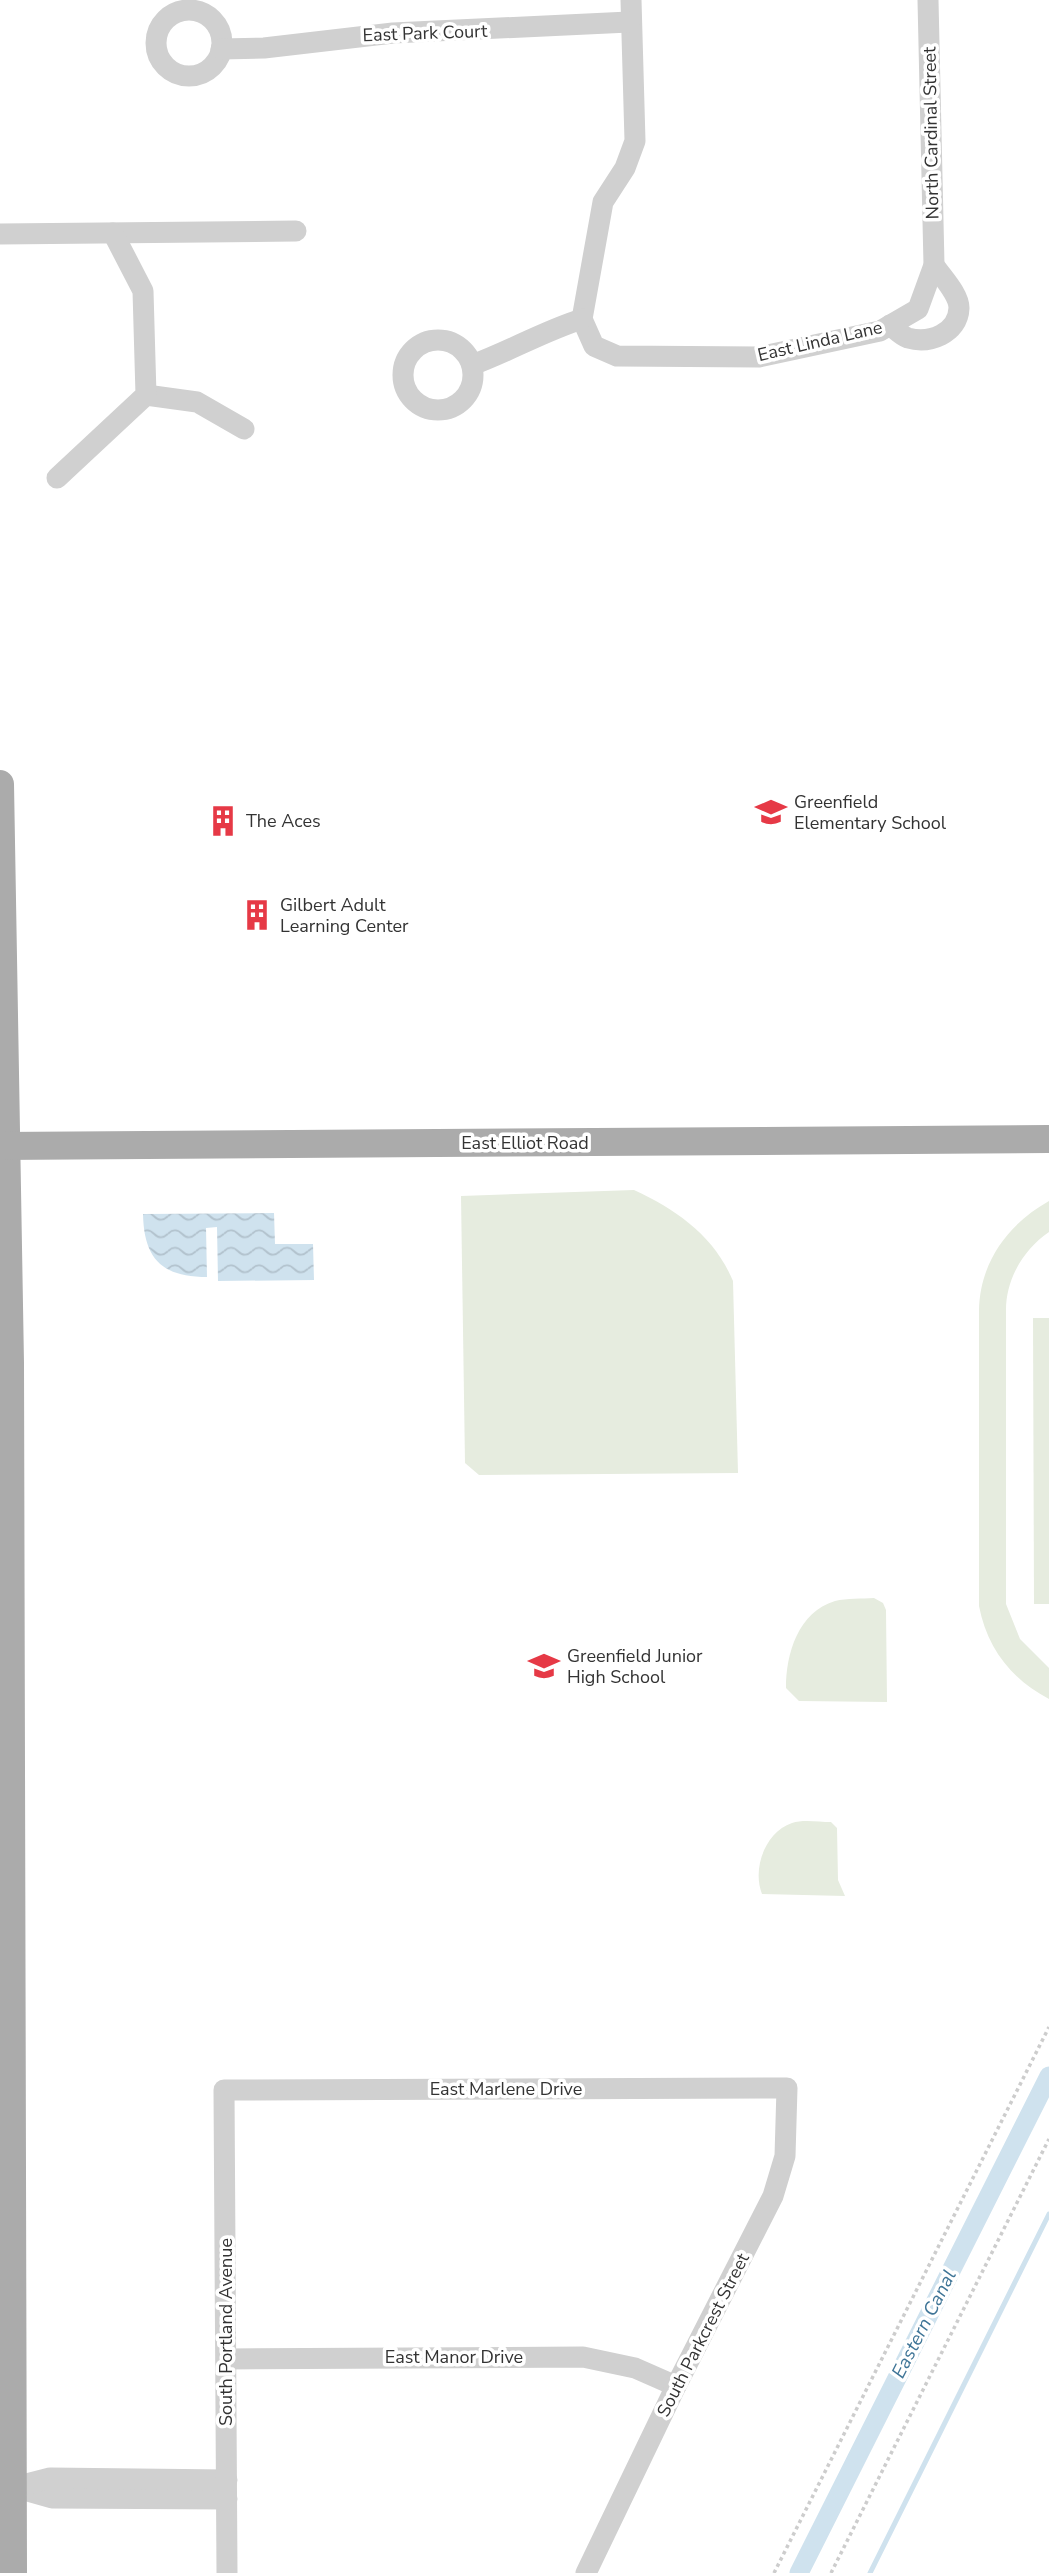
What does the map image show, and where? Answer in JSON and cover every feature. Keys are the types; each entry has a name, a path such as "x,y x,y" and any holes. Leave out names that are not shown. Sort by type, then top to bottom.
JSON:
{"main road":[{"path":"0,784 4,1146 6,2101 13,2573"},
{"name":"East Elliot Road","path":"4,1146 1049,1139"}],"street":[{"path":"472,365 514,349 550,329 582,319 603,202 625,168 635,141 629,22 631,0"},
{"name":"North Cardinal Street","path":"918,309 934,265 928,0"},
{"name":"East Park Court","path":"221,49 264,48 393,33 629,22"},
{"path":"0,234 296,231"},
{"path":"57,478 146,395 143,291 113,233"},
{"path":"890,325 906,338 927,341 941,336 954,324 959,309 956,296 934,265"},
{"name":"East Linda Lane","path":"582,319 594,346 617,356 760,357 880,331 918,309"},
{"path":"146,395 197,402 244,429"},
{"name":"East Marlene Drive","path":"224,2090 787,2088"},
{"name":"South Parkcrest Street","path":"586,2573 676,2386 774,2196 785,2156 787,2088"},
{"name":"South Portland Avenue","path":"224,2090 227,2573"},
{"name":"East Manor Drive","path":"227,2359 583,2357 635,2368 676,2386"},
{"path":"13,2487 52,2498 158,2489 227,2489"}],"path":[{"path":"774,2573 1049,2028"},
{"path":"831,2573 1049,2139"}],"shaded area":[{"path":"634,1190 665,1206 692,1226 716,1251 733,1281 738,1473 479,1475 465,1463 461,1196"},
{"path":"1049,1201 1049,1232 1024,1256 1013,1276 1007,1298 1006,1604 1020,1639 1049,1668 1049,1699 1024,1682 1003,1661 988,1636 979,1606 979,1310 985,1276 999,1246 1021,1221"},
{"path":"1033,1318 1049,1318 1049,1604 1034,1604"},
{"path":"874,1598 883,1603 886,1610 887,1702 799,1701 786,1688 788,1662 803,1624 812,1614 835,1601"},
{"path":"796,1822 831,1822 837,1828 838,1880 845,1896 762,1894 759,1884 760,1863 763,1852 775,1834"}],"water":[{"path":"274,1213 275,1244 313,1244 314,1280 218,1281 217,1227 206,1228 207,1277 178,1273 158,1262 147,1243 144,1230 143,1214"}],"waterway":[{"name":"Eastern Canal","path":"799,2573 1049,2076"},
{"path":"870,2573 1049,2214"}],"place":[{"name":"Greenfield Elementary School","path":"771,812"},
{"name":"The Aces","path":"223,821"},
{"name":"Gilbert Adult Learning Center","path":"257,915"},
{"name":"Greenfield Junior High School","path":"544,1666"}]}
